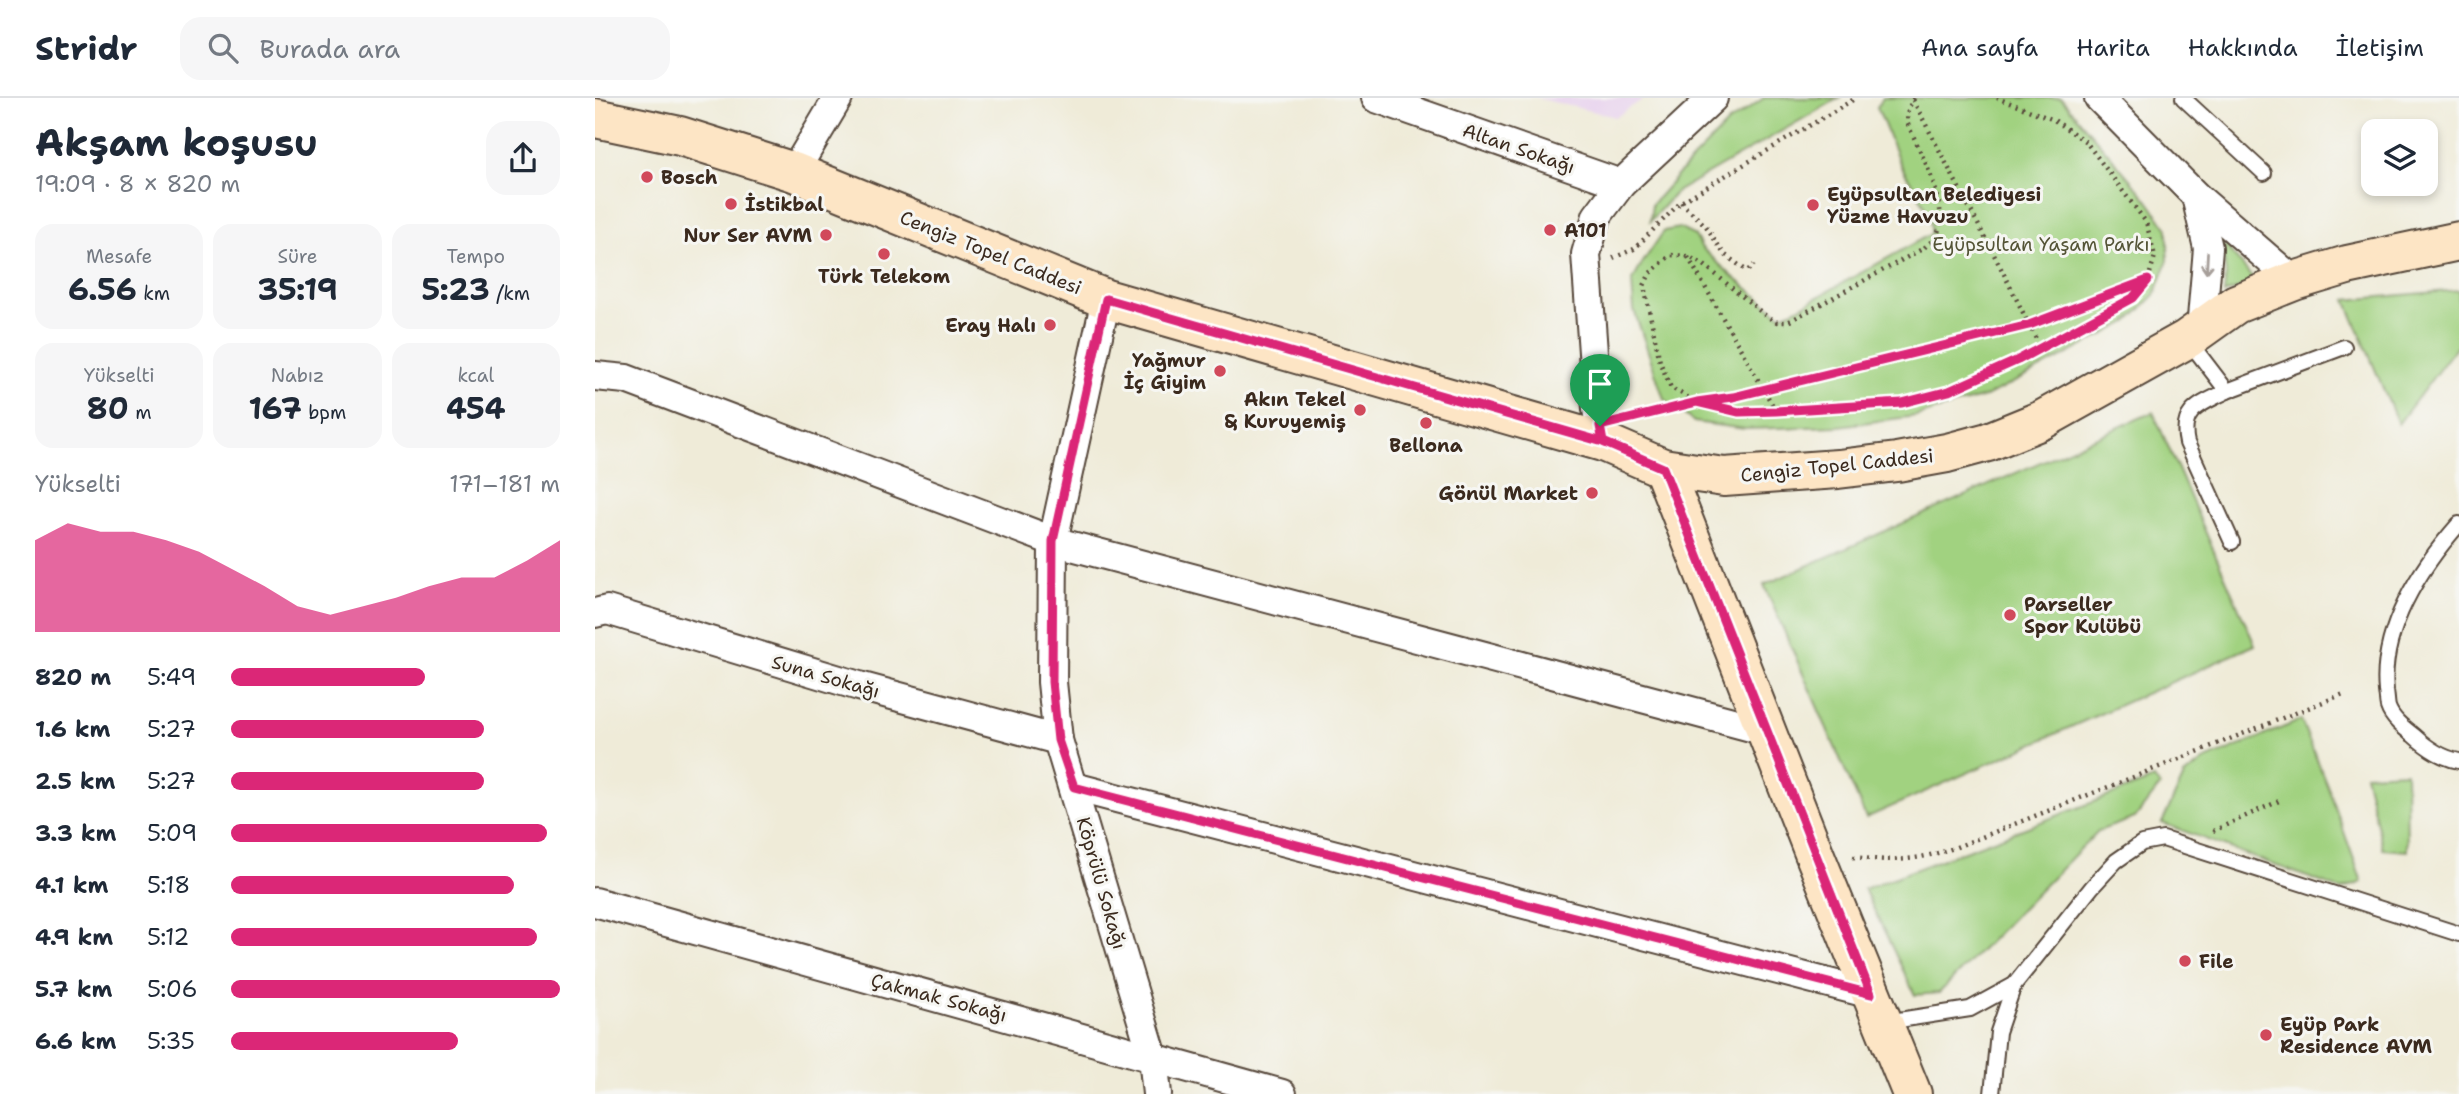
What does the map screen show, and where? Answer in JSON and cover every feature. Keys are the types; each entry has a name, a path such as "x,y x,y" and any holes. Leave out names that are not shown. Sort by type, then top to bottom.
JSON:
{"main road":[{"name":"Cengiz Topel Caddesi","path":"595,118 680,136 795,172 1106,299 1601,434 1663,468 1724,477 1897,463 1988,442 2042,420 2194,335 2236,304 2294,281 2347,265 2459,240"},
{"path":"1663,468 1912,1094"}],"street":[{"path":"795,172 838,98"},
{"name":"Altan Sokağı","path":"1376,98 1622,184"},
{"path":"2099,98 2196,196 2294,281"},
{"path":"1601,434 1586,254 1597,216 1622,184 1707,100"},
{"path":"2194,335 2208,248 2196,196"},
{"name":"Köprülü Sokağı","path":"1106,299 1053,541 1052,682 1058,740 1153,1057 1157,1094"},
{"path":"595,376 626,379 1053,541 1766,732"},
{"name":"Suna Sokağı","path":"595,613 607,610 859,686 1058,740"},
{"path":"1074,787 1876,1008"},
{"name":"Çakmak Sokağı","path":"595,902 1282,1094"}],"lane":[{"path":"2183,98 2264,173"},
{"path":"2194,335 2227,391"},
{"path":"2232,542 2187,443 2184,431 2186,420 2193,409 2227,391 2344,347"},
{"path":"2459,524 2442,542 2413,589 2394,628 2385,674 2388,707 2401,725 2423,744 2450,760 2459,761"},
{"path":"1992,1094 1998,1032 2014,985 2092,887 2116,861 2142,843 2164,838 2459,934"},
{"path":"1876,1008 1970,1009 2014,985"}],"path":[{"path":"1587,271 1634,249 1681,202 1856,98"},
{"path":"1913,99 1906,122 1941,205 1941,221 1936,236 1924,248 1788,322 1777,322 1766,316 1703,264 1687,256 1671,255 1650,273 1644,286 1660,362 1671,388 1697,402 1739,412 1902,403 1949,391 1977,380 2133,298 2148,280 2155,256 2146,222 2086,142 2054,120 1997,98"},
{"path":"1913,99 2040,347"},
{"path":"1681,202 1706,226 1724,254 1747,271 1755,265"},
{"path":"1687,256 1776,411"},
{"path":"1601,434 1697,402 1733,397 2029,325 2148,280"},
{"path":"1814,853 1900,861 1922,859 2068,805 2346,693"},
{"path":"2192,848 2207,834 2279,801"}],"shaded area":[{"path":"1536,98 1645,98 1616,117"}],"green space":[{"path":"1764,98 1839,98 1676,192 1650,221 1652,204 1685,167 1729,122"},
{"name":"Eyüpsultan Yaşam Parkı","path":"1883,98 2061,98 2146,198 2168,229 2168,260 2155,295 2128,322 1988,396 1916,416 1839,426 1745,429 1694,422 1664,399 1634,310 1632,282 1643,262 1664,231 1679,228 1695,236 1702,248 1731,275 1780,315 1794,310 1931,234 1925,206 1900,163 1877,107"},
{"path":"2222,246 2226,246 2256,282 2224,294 2226,274"},
{"path":"2459,290 2459,343 2398,424 2346,300"},
{"name":"Parseller Spor Kulübü","path":"2153,412 2255,645 1866,818 1764,585"},
{"path":"2301,720 2362,882 2342,890 2162,823 2184,776 2203,761"},
{"path":"2406,772 2407,851 2383,849 2365,774"},
{"path":"2154,779 2160,786 2135,818 2098,831 1939,993 1915,995 1864,889"}],"place":[{"name":"Bosch","path":"647,177"},
{"name":"İstikbal","path":"731,204"},
{"name":"Eyüpsultan Belediyesi Yüzme Havuzu","path":"1813,205"},
{"name":"A101","path":"1550,230"},
{"name":"Nur Ser AVM","path":"826,235"},
{"name":"Türk Telekom","path":"884,254"},
{"name":"Eray Halı","path":"1050,325"},
{"name":"Yağmur İç Giyim","path":"1220,371"},
{"name":"Akın Tekel & Kuruyemiş","path":"1360,410"},
{"name":"Bellona","path":"1426,423"},
{"name":"Gönül Market","path":"1592,493"},
{"name":"Parseller Spor Kulübü","path":"2010,615"},
{"name":"File","path":"2185,961"},
{"name":"Eyüp Park Residence AVM","path":"2266,1035"}],"route":[{"path":"1600,426 1603,442 1663,468 1871,994 1074,787 1058,740 1052,682 1053,541 1106,299 1603,442 1600,426 1697,402 1733,397 2029,325 2148,280 2133,298 2018,360 1949,391 1902,403 1776,411 1739,412 1697,402 1600,426"}]}
